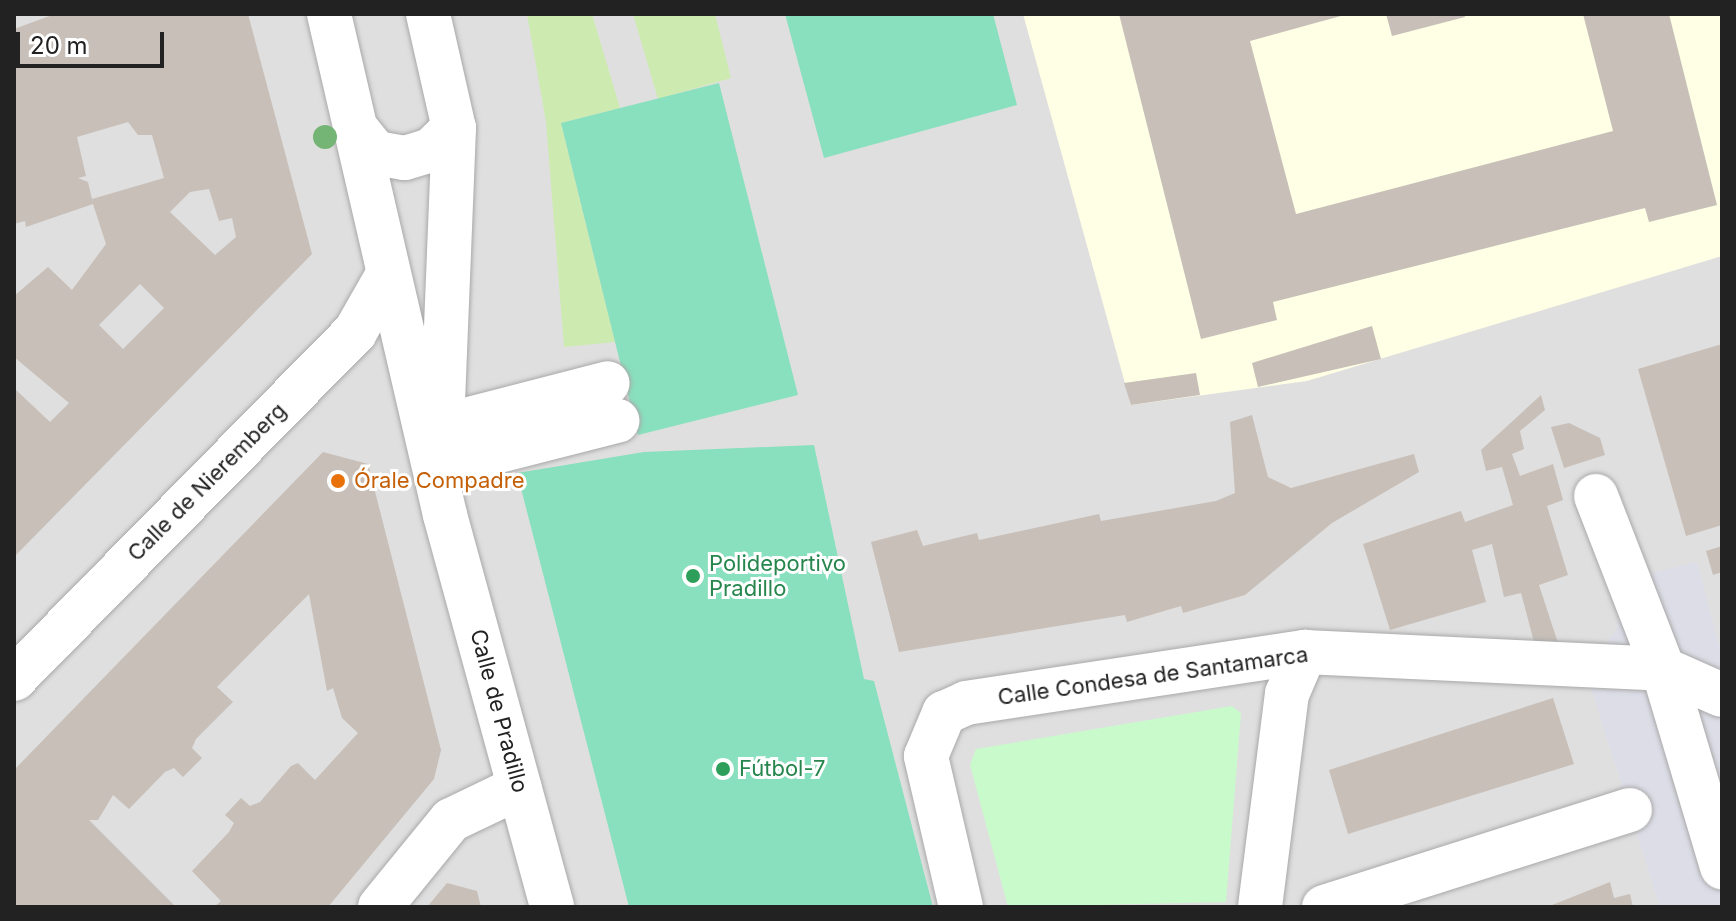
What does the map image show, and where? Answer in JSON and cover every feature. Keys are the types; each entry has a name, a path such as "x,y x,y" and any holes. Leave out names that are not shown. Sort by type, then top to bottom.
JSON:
{"street":[{"name":"Calle de Pradillo","path":"329,14 359,132 387,276 445,515 552,907"},
{"name":"Calle de Pradillo","path":"428,14 454,128 443,446 445,515"},
{"path":"359,132 376,153 405,158 431,150 454,128"},
{"name":"Calle de Nieremberg","path":"14,679 355,332 387,276"},
{"path":"443,446 612,402"},
{"path":"1596,496 1663,669 1722,867"},
{"path":"1260,907 1287,694 1305,652"},
{"name":"Calle Condesa de Santamarca","path":"961,907 927,781 929,736 944,713 966,703 1305,652 1663,669"},
{"path":"1663,669 1722,695"},
{"path":"380,907 451,820 520,787"},
{"path":"1324,907 1630,810"}],"shaded area":[{"path":"14,14 1722,14 1722,907 14,907"},
{"path":"1023,14 1722,14 1722,256 1307,381 1131,405"},
{"path":"1697,562 1722,656 1722,907 1660,907 1585,669 1616,630 1628,579"}],"green space":[{"path":"527,14 592,14 620,108 561,123 615,342 564,347 546,122"},
{"path":"633,14 715,14 731,78 658,99"},
{"path":"785,14 993,14 1017,105 824,158"},
{"path":"719,83 798,395 638,435 561,123"},
{"name":"Polideportivo Pradillo","path":"814,445 864,679 874,681 933,907 629,907 517,473 644,452"},
{"path":"1232,706 1241,713 1226,902 1008,907 970,765 976,749"}],"building":[{"path":"55,14 248,14 312,254 14,557 14,388 50,422 69,403 14,357 14,296 48,267 72,290 106,244 93,204 26,227 25,221 14,224 14,29","holes":["128,122 138,135 152,135 164,178 92,199 88,182 78,178 86,176 77,137","209,189 219,221 232,218 236,237 215,255 170,212 190,192","140,284 164,308 123,349 99,325"]},
{"path":"1119,14 1348,14 1250,41 1296,214 1613,131 1583,14 1669,14 1717,205 1649,222 1645,208 1273,302 1277,320 1201,339"},
{"path":"1386,14 1464,14 1465,17 1392,36"},
{"path":"1372,326 1381,359 1258,387 1252,363"},
{"path":"1722,344 1722,525 1686,536 1638,369"},
{"path":"1196,373 1200,395 1131,405 1124,383"},
{"path":"1541,395 1545,410 1520,431 1524,449 1512,454 1520,476 1553,464 1563,500 1547,506 1568,575 1539,585 1558,643 1534,642 1521,593 1504,597 1492,544 1472,550 1486,602 1390,630 1363,544 1461,511 1465,522 1513,505 1502,467 1486,471 1481,450"},
{"path":"1252,415 1268,477 1291,488 1414,454 1419,472 1332,523 1245,595 1183,613 1181,606 1127,622 1125,615 899,652 871,542 917,530 923,546 977,533 979,540 1099,514 1101,521 1216,501 1235,493 1230,422"},
{"path":"1569,423 1600,438 1605,455 1564,468 1551,427"},
{"path":"323,452 368,464 441,750 434,779 328,907 214,907 221,901 192,871 229,832 234,823 225,815 241,798 250,806 260,802 291,766 298,763 315,780 358,733 342,718 333,688 327,691 309,594 217,687 233,702 196,739 192,748 202,758 183,777 174,768 165,772 129,809 113,795 98,820 89,820 176,907 14,907 14,770"},
{"path":"1722,546 1722,572 1713,575 1706,551"},
{"path":"1553,698 1574,764 1348,834 1329,770"},
{"path":"1610,882 1614,898 1630,894 1633,907 1547,907"},
{"path":"447,883 477,891 481,907 427,907"}],"place":[{"name":"Órale Compadre","path":"338,481"},
{"name":"Polideportivo Pradillo","path":"693,576"},
{"name":"Fútbol-7","path":"723,769"}]}
